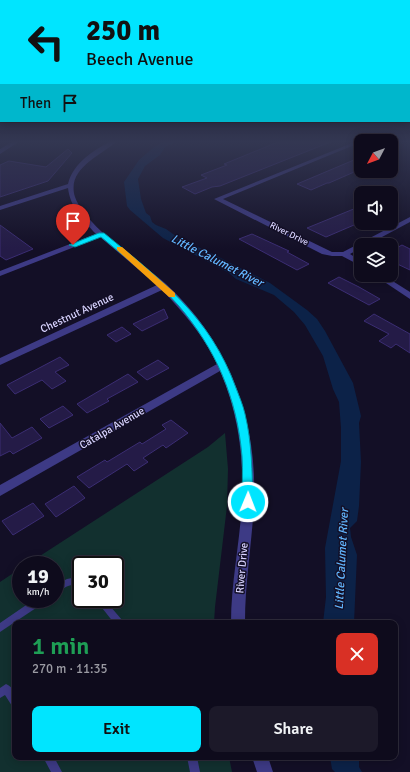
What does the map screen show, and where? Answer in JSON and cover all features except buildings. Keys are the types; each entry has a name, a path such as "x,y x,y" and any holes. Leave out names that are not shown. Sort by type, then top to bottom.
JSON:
{"street":[{"path":"0,208 71,185 74,177"},
{"name":"River Drive","path":"272,177 217,199 326,252 332,254 344,254 354,260"},
{"name":"River Drive","path":"71,185 71,194 74,205 81,214 102,234 164,286 196,322 209,340 223,365 240,413 244,435 248,477 238,620"},
{"path":"344,254 410,219"},
{"path":"0,274 102,234"},
{"path":"389,282 410,296"},
{"name":"Chestnut Avenue","path":"0,362 164,286"},
{"name":"Catalpa Avenue","path":"0,491 223,365"},
{"path":"261,760 265,772"}],"lane":[{"path":"0,628 29,608"},
{"path":"106,608 116,620"},
{"path":"0,693 6,689 12,698"},
{"path":"50,760 57,772"},
{"path":"193,760 195,772"}],"green space":[{"path":"225,433 228,469 227,506 214,620 12,620 12,760 230,760 232,772 0,772 0,582 12,574 12,608 64,608 64,556 40,556 208,447"}],"water":[{"name":"Little Calumet River","path":"127,177 139,177 138,179 141,199 146,213 156,225 166,229 180,239 270,283 307,310 317,319 325,331 353,383 361,416 359,423 361,462 359,506 357,521 350,528 351,537 357,555 354,620 323,620 326,597 325,548 341,461 341,428 339,402 333,389 323,356 305,325 294,312 274,295 236,279 229,273 163,238 130,210 127,206 124,182"},
{"path":"330,760 359,760 359,767 362,772 335,772 332,769"}],"slow traffic":[{"path":"119,249 164,286 172,295"}],"route":[{"path":"73,245 102,234 164,286 196,322 209,340 232,385 240,413 247,456 248,502"}]}
